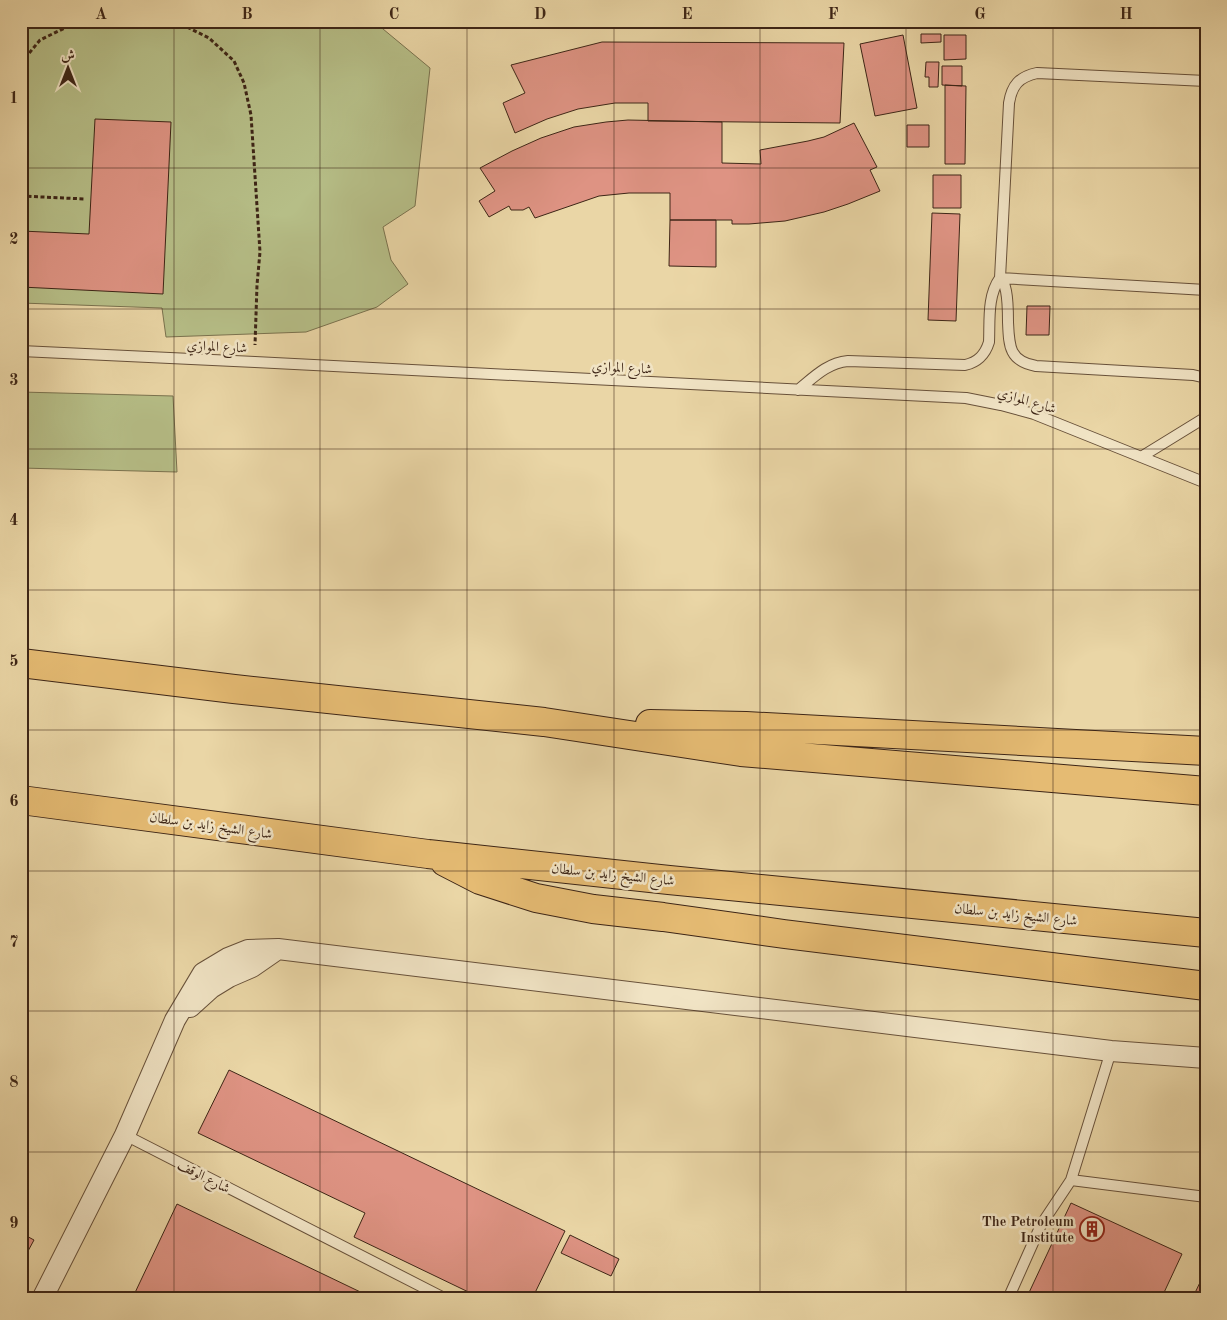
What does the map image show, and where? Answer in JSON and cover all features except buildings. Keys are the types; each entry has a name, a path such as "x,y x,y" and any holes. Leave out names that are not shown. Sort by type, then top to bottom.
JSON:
{"highway":[{"path":"21,663 234,689 544,722 741,752 1206,791"},
{"path":"544,722 746,726 1206,751"},
{"name":"شارع الشيخ زايد بن سلطان","path":"21,800 428,854 1206,933"},
{"path":"428,854 480,880 536,898 593,909 1206,986"}],"street":[{"path":"42,1299 125,1135 175,1020 211,988 229,977 252,967 278,949 1111,1051 1206,1058"}],"lane":[{"path":"798,390 831,365 840,362 965,365 978,360 987,349 993,292 1000,278 1010,94 1021,79 1037,73 1206,82"},
{"path":"1000,278 1206,290"},
{"path":"1000,278 1004,283 1006,291 1008,340 1011,350 1017,359 1026,364 1194,375 1206,378"},
{"name":"شارع الموازي","path":"21,351 966,398 1034,414 1206,483"},
{"path":"1141,457 1206,417"},
{"path":"1008,1299 1041,1225 1071,1180 1111,1051"},
{"name":"شارع الوقف","path":"125,1135 446,1299"},
{"path":"1071,1180 1206,1198"}],"path":[{"path":"21,63 40,40 79,21"},
{"path":"149,21 183,25 209,38 234,61 244,83 251,115 260,252 255,362"},
{"path":"21,196 85,199"}],"green space":[{"path":"21,21 322,21 324,28 377,24 430,68 415,206 383,227 391,260 408,284 377,307 306,332 166,337 162,308 21,303"},
{"path":"21,392 173,396 177,472 21,468"}],"place":[{"name":"The Petroleum Institute","path":"1092,1229"}]}
